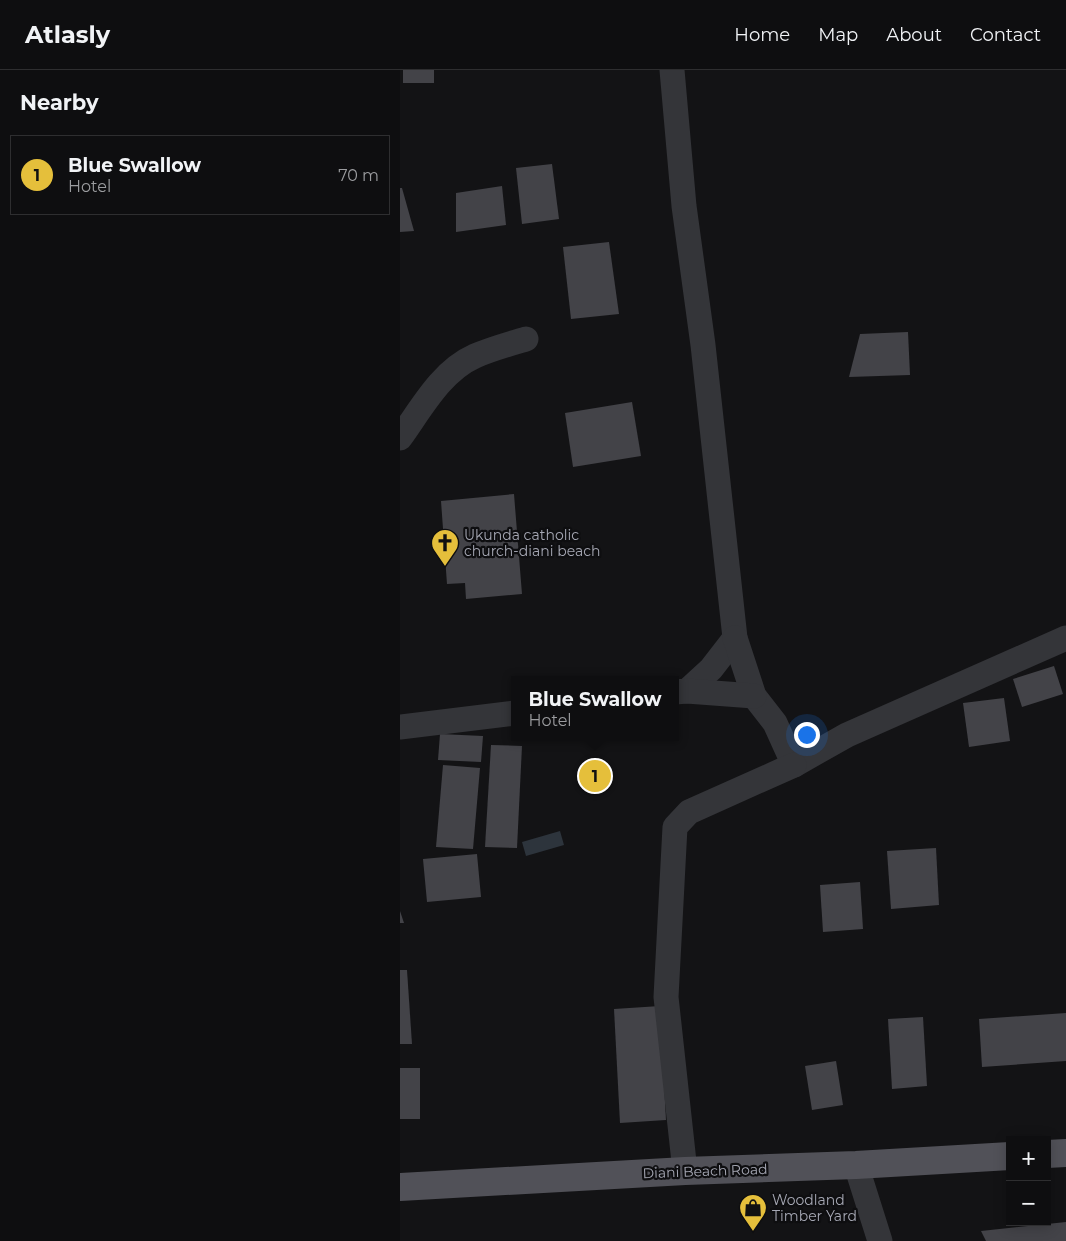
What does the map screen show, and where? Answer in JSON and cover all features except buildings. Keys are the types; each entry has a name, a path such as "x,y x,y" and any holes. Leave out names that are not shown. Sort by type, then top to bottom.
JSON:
{"main road":[{"path":"1051,1154 1066,1153"},
{"name":"Diani Beach Road","path":"400,1187 685,1171 856,1166 1006,1156"}],"street":[{"path":"672,70 684,206 703,345 735,638 754,696 776,723 794,765"},
{"path":"400,438 441,380 461,364 475,355 526,339"},
{"path":"681,692 711,669 735,638"},
{"path":"685,1171 666,997 676,827 689,812 794,765 847,735 1066,638"},
{"path":"681,692 754,696"},
{"path":"400,727 511,713"},
{"path":"856,1166 880,1241"}],"shaded area":[{"path":"560,831 564,845 526,856 522,842"}],"place":[{"name":"Ukunda catholic church-diani beach","path":"445,567"},
{"name":"Blue Swallow","path":"595,776"},
{"name":"Woodland Timber Yard","path":"753,1232"}]}
